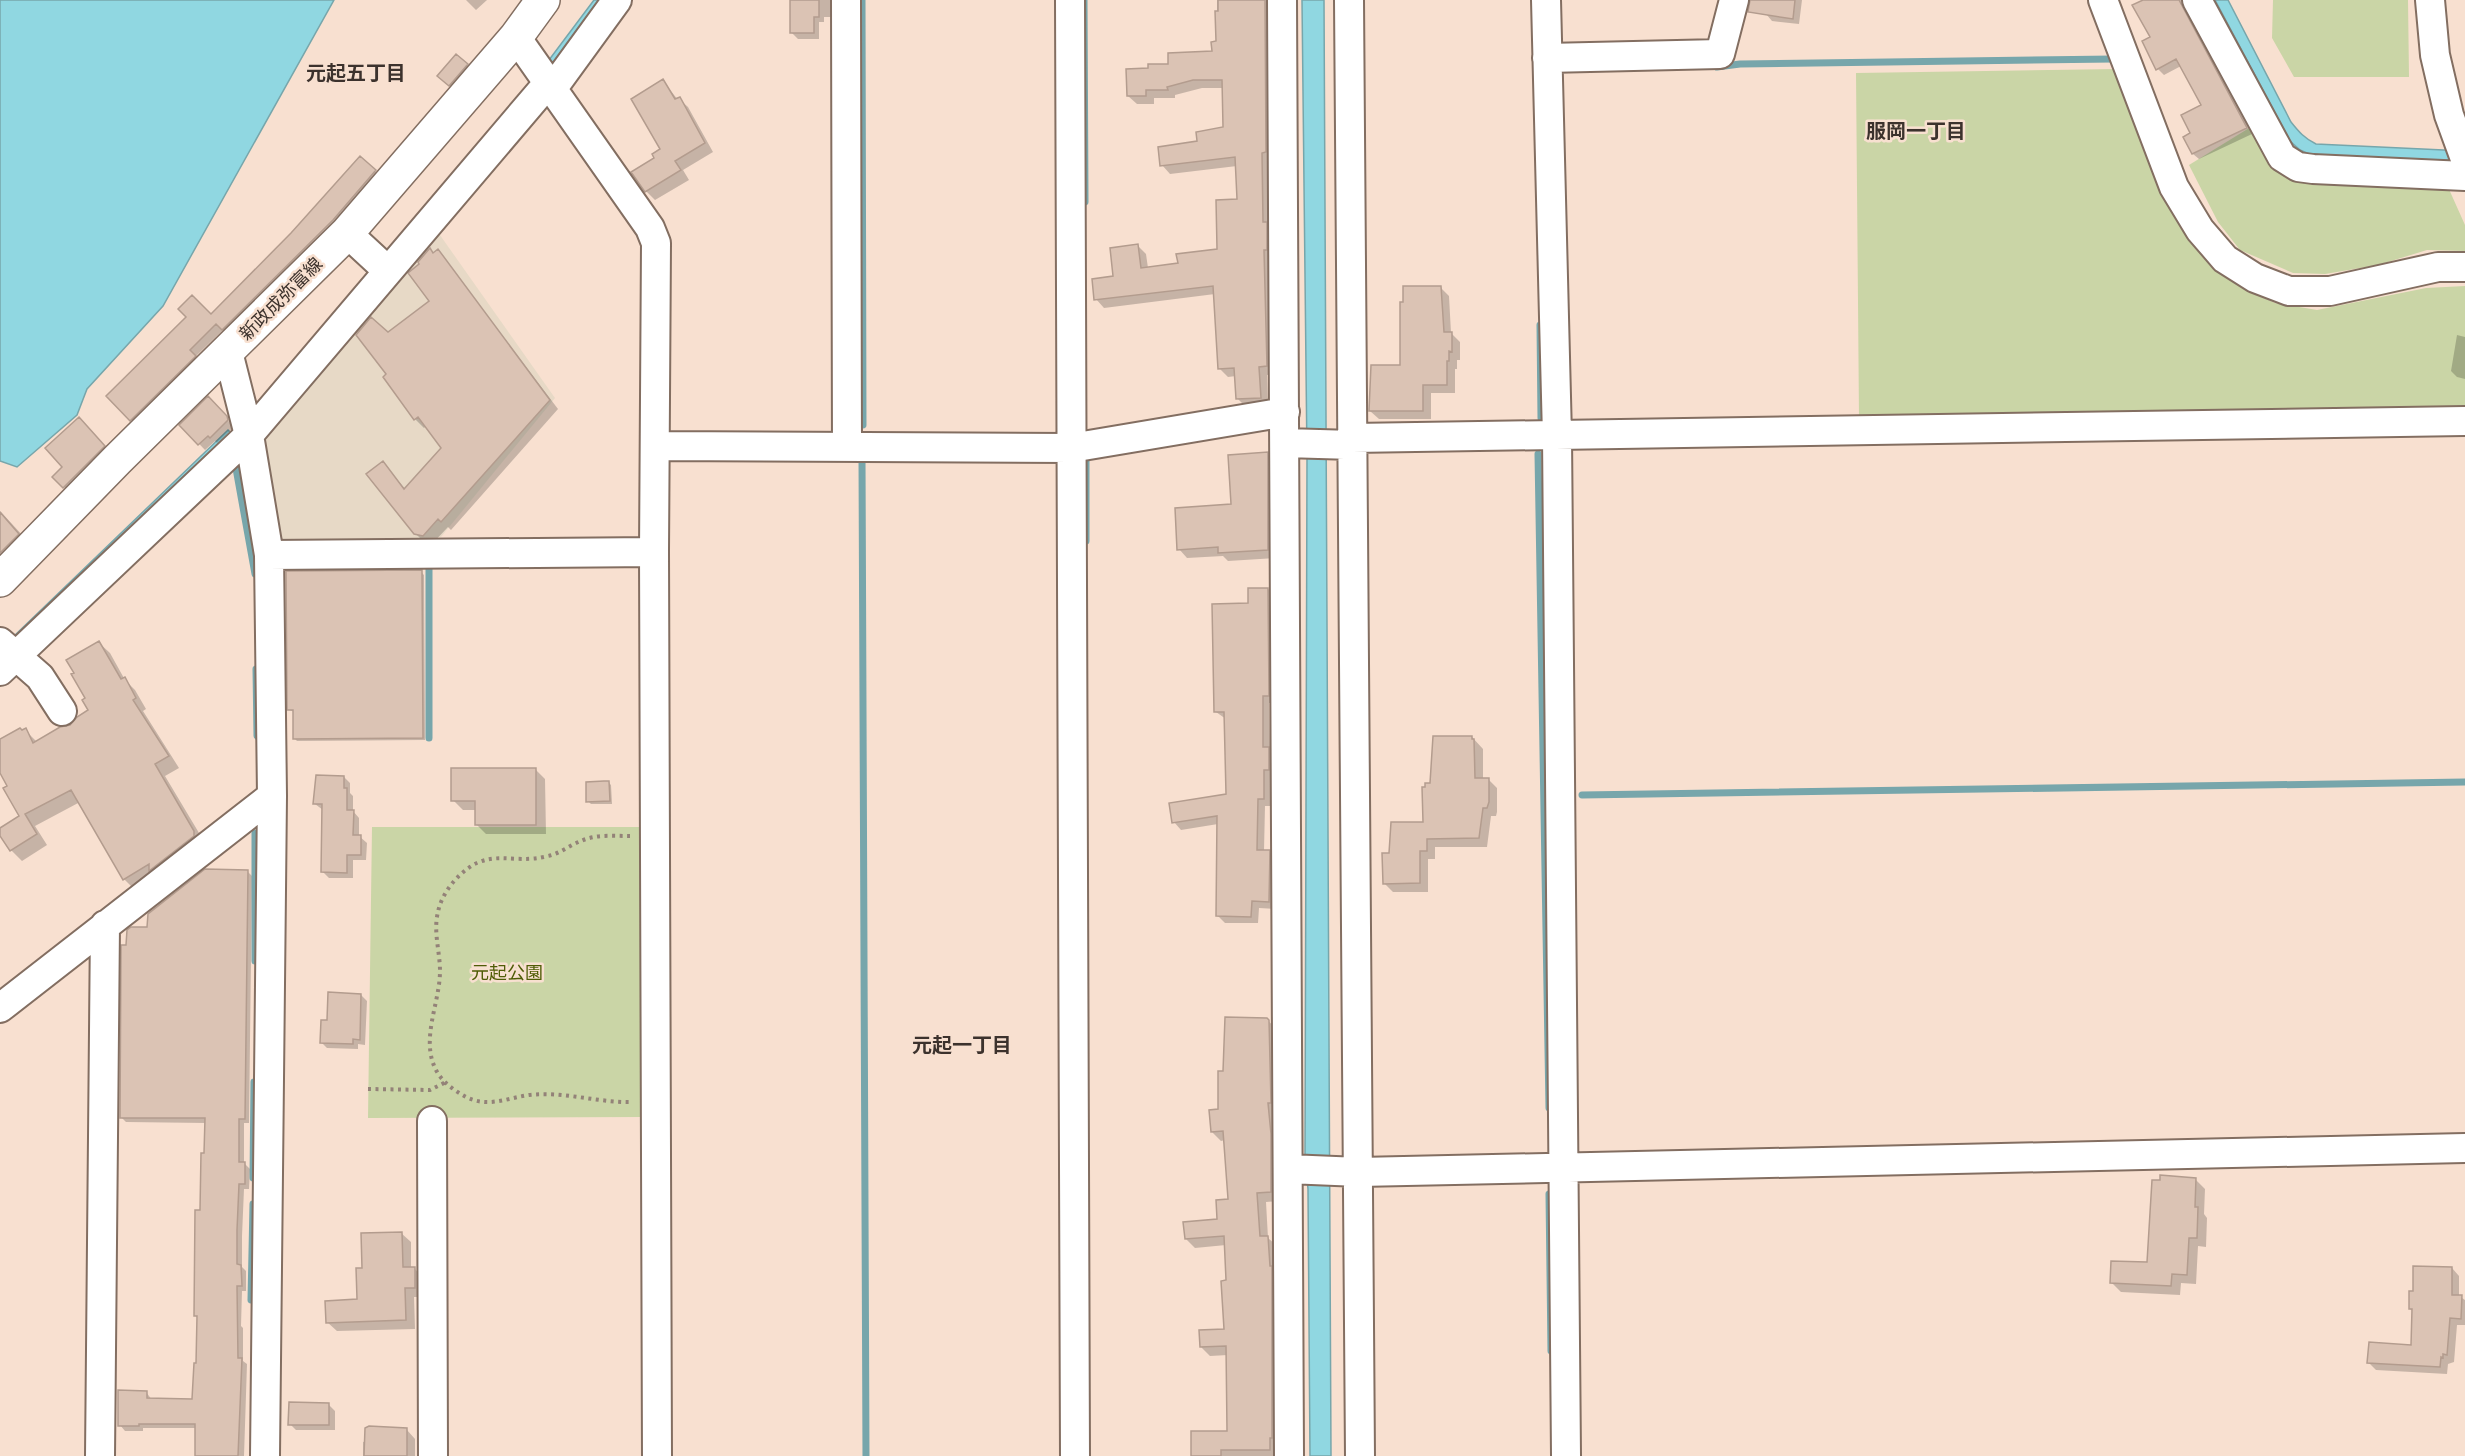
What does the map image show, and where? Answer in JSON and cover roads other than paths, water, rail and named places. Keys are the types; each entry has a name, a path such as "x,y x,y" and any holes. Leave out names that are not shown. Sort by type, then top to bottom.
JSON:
{"main road":[{"name":"新政成弥富線","path":"0,580 117,460 347,233 516,37 543,0"}],"street":[{"path":"62,711 39,676 5,657 249,435 387,270 551,85 617,0"},
{"path":"846,0 847,447"},
{"path":"1071,0 1075,1456"},
{"path":"1282,0 1285,412 1291,443 1294,1169 1289,1456"},
{"path":"1349,0 1351,1172 1360,1456"},
{"path":"1546,0 1557,436 1566,1456"},
{"path":"1547,58 1720,54 1734,0"},
{"path":"2103,0 2174,188 2200,230 2225,259 2255,278 2289,291 2330,291 2438,267 2465,267"},
{"path":"2197,0 2282,157 2298,167 2313,170 2465,176"},
{"path":"2430,0 2435,55 2450,115 2462,150"},
{"path":"516,37 650,228 656,243 654,552 657,1456"},
{"path":"347,233 387,270"},
{"path":"228,352 249,435 269,555 272,796 265,1456"},
{"path":"655,446 1071,448 1285,412"},
{"path":"1291,443 1557,436 2465,421"},
{"path":"269,555 654,552"},
{"path":"0,1008 272,796"},
{"path":"100,1456 105,925"},
{"path":"432,1122 433,1456"},
{"path":"1294,1169 1351,1172 2465,1148"}],"water":[{"path":"0,0 334,0 163,306 87,389 77,415 17,467 0,461"},
{"path":"594,0 602,0 555,66 549,60"},
{"path":"1302,0 1324,0 1331,1456 1310,1456 1308,1189 1305,1157 1307,458"},
{"path":"2215,0 2228,0 2291,122 2308,139 2316,144 2465,151 2465,161 2314,156 2300,150 2290,141"},
{"path":"228,430 232,434 17,644 11,639"}],"waterway":[{"path":"862,0 863,425"},
{"path":"1084,0 1085,202"},
{"path":"1717,67 1740,64 2113,59"},
{"path":"1540,325 1541,418"},
{"path":"1538,454 1549,1108"},
{"path":"1086,456 1086,541"},
{"path":"862,458 866,1456"},
{"path":"235,463 255,574"},
{"path":"424,565 429,565 429,738"},
{"path":"256,669 257,736"},
{"path":"1582,795 2465,782"},
{"path":"255,833 255,961"},
{"path":"253,1178 254,1082"},
{"path":"1549,1194 1551,1351"},
{"path":"251,1300 253,1204"}],"district":[{"name":"元起五丁目","path":"356,73"},
{"name":"服岡一丁目","path":"1916,131"},
{"name":"元起一丁目","path":"962,1045"}],"park label":[{"name":"元起公園","path":"507,973"}]}
